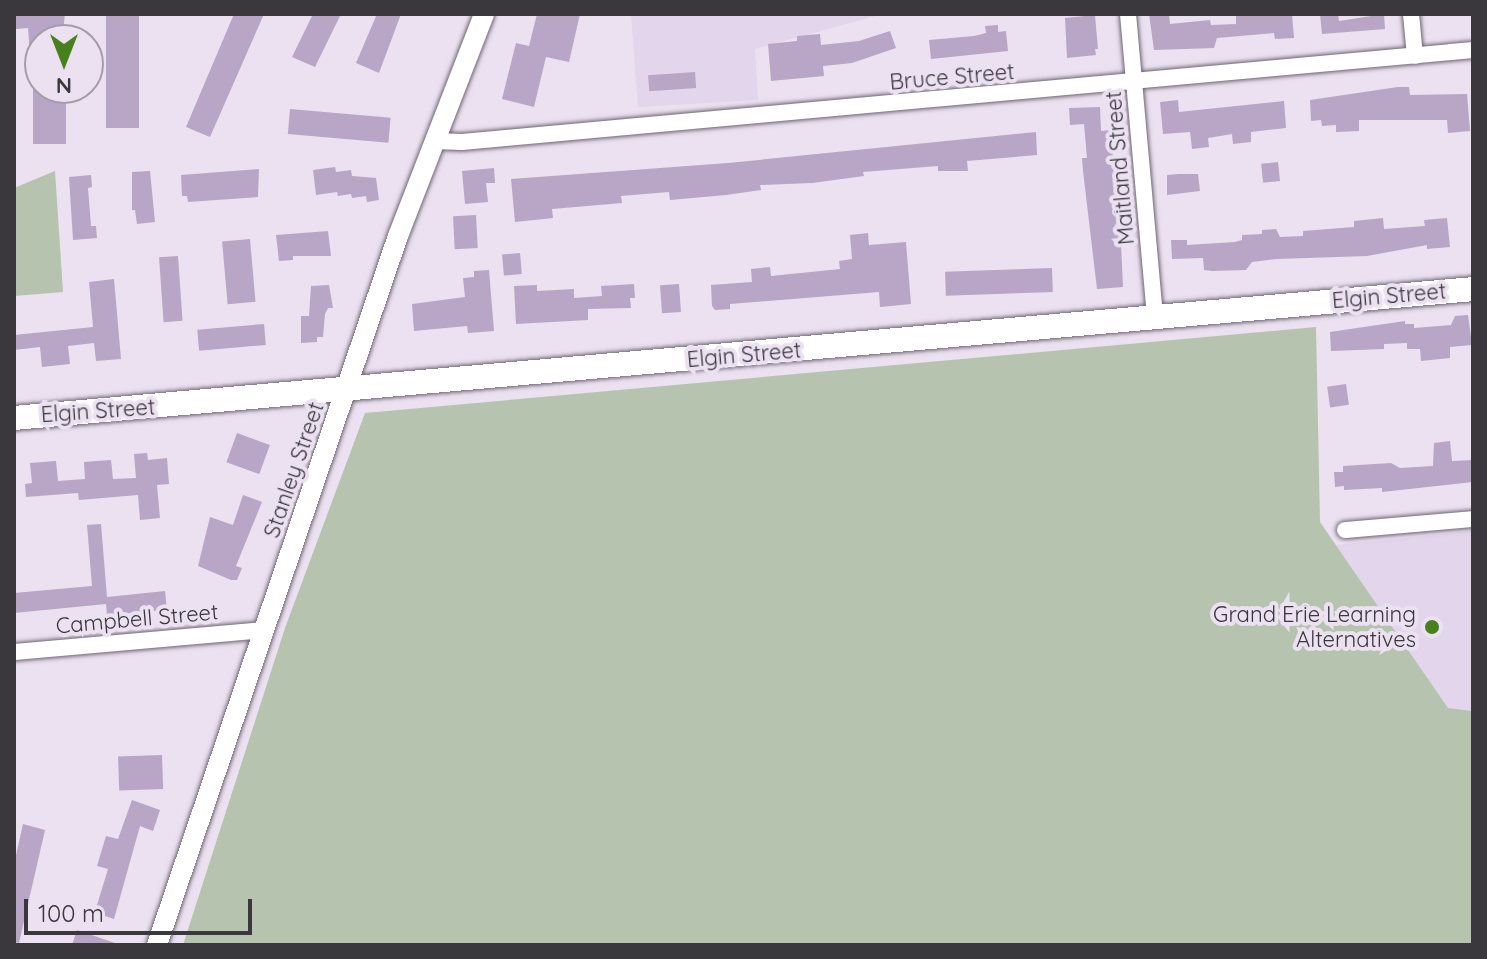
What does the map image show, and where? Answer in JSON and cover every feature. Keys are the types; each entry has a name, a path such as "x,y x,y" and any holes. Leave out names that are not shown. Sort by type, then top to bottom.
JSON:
{"main road":[{"name":"Elgin Street","path":"14,418 1473,289"}],"street":[{"name":"Stanley Street","path":"157,945 398,236 484,14"},
{"name":"Maitland Street","path":"1128,14 1155,318"},
{"path":"1411,14 1415,56"},
{"name":"Bruce Street","path":"436,141 462,142 1473,50"},
{"path":"1345,530 1473,519"},
{"name":"Campbell Street","path":"14,652 265,630"}],"shaded area":[{"path":"631,14 883,14 755,49 758,100 638,107"},
{"name":"Grand Erie Learning Alternatives","path":"1473,531 1473,711 1448,708 1336,545"}],"green space":[{"path":"55,171 63,292 14,296 14,188"},
{"path":"1316,327 1320,522 1448,708 1473,711 1473,945 183,945 285,628 365,413"}],"building":[{"path":"14,14 65,14 64,24 24,24 24,28 16,29"},
{"path":"106,14 139,14 139,128 106,128"},
{"path":"234,14 264,14 210,137 186,127"},
{"path":"313,14 341,14 315,67 292,57"},
{"path":"377,14 401,14 379,73 356,63"},
{"path":"537,14 580,14 569,62 546,57 534,107 502,99 516,43 529,46"},
{"path":"1149,14 1169,14 1170,24 1210,20 1211,25 1236,24 1236,16 1292,14 1294,38 1275,39 1274,33 1217,38 1214,48 1154,50"},
{"path":"1320,14 1338,14 1339,21 1384,14 1385,29 1322,34"},
{"path":"1095,15 1096,55 1067,58 1065,18"},
{"path":"998,25 998,32 1006,31 1008,51 931,59 929,40 974,36 986,33 985,26"},
{"path":"890,31 896,48 852,63 823,66 824,76 771,81 768,44 797,41 797,36 820,34 821,45 859,41"},
{"path":"695,72 696,88 649,91 648,75"},
{"path":"1409,87 1410,95 1467,94 1470,131 1448,133 1447,120 1359,120 1359,131 1336,132 1336,125 1322,126 1321,120 1311,121 1310,100"},
{"path":"1178,100 1179,112 1284,101 1286,128 1251,132 1251,142 1233,144 1232,134 1208,138 1209,147 1192,149 1190,132 1163,134 1160,102"},
{"path":"33,104 66,104 66,144 33,144"},
{"path":"1100,107 1101,131 1111,130 1113,158 1117,158 1123,287 1097,289 1083,171 1082,158 1087,158 1084,124 1070,125 1069,108"},
{"path":"290,109 391,118 388,143 288,134"},
{"path":"1036,132 1037,155 967,161 968,171 938,171 938,166 863,172 864,176 812,183 760,185 761,190 670,200 669,192 621,196 622,203 552,209 553,218 515,222 511,179 728,163"},
{"path":"1278,162 1280,181 1263,183 1261,164"},
{"path":"335,167 336,172 351,170 352,176 376,178 379,200 367,202 366,196 352,198 351,194 338,196 337,192 316,195 313,170"},
{"path":"494,168 495,183 486,183 488,202 465,204 462,171"},
{"path":"259,169 258,197 188,202 187,196 182,196 181,175"},
{"path":"150,171 155,222 137,224 135,210 132,210 132,172"},
{"path":"1198,174 1200,191 1167,195 1167,175"},
{"path":"91,175 92,187 88,188 91,226 96,226 97,238 73,240 69,177"},
{"path":"476,215 478,248 455,249 453,216"},
{"path":"1383,218 1384,229 1425,226 1424,220 1447,218 1450,247 1427,249 1427,245 1367,256 1277,259 1252,262 1246,270 1204,270 1203,258 1172,259 1171,240 1187,240 1187,245 1235,242 1242,240 1242,235 1262,234 1262,230 1276,229 1280,237 1303,236 1303,231 1354,227 1354,221"},
{"path":"328,231 331,256 293,256 293,260 279,261 276,235"},
{"path":"868,233 869,245 906,242 911,304 880,307 879,292 730,304 730,309 715,310 712,306 711,285 752,282 751,269 770,267 771,276 840,269 839,261 852,259 850,235"},
{"path":"250,239 255,302 228,304 222,241"},
{"path":"520,253 522,274 504,275 502,255"},
{"path":"178,256 183,321 164,322 159,257"},
{"path":"1052,268 1053,292 946,296 945,272"},
{"path":"489,270 494,331 468,333 467,326 414,331 412,304 465,297 463,278 474,277 474,271"},
{"path":"114,279 121,359 96,361 94,343 68,346 70,364 42,367 40,347 14,350 14,335 93,327 89,282"},
{"path":"634,284 635,298 630,298 631,308 588,309 588,320 516,324 514,286 537,285 537,291 574,289 574,298 602,296 601,286"},
{"path":"679,284 681,312 662,313 660,285"},
{"path":"329,285 333,308 328,308 325,314 323,337 317,337 317,342 301,343 301,316 309,316 311,286"},
{"path":"1468,315 1472,345 1450,347 1450,358 1421,361 1420,349 1407,349 1407,343 1384,344 1384,349 1331,351 1330,332 1405,321 1405,324 1414,324 1414,328 1451,325 1455,316"},
{"path":"264,324 266,345 199,351 197,330"},
{"path":"1346,384 1349,405 1330,407 1327,387"},
{"path":"237,433 270,445 259,474 226,462"},
{"path":"1450,441 1452,461 1473,460 1473,482 1382,492 1382,488 1344,490 1344,486 1335,487 1334,472 1343,472 1343,466 1391,463 1400,468 1433,466 1434,443"},
{"path":"147,453 148,460 167,458 169,484 157,485 160,518 140,520 138,495 79,500 78,493 26,497 25,484 32,483 30,463 56,461 58,481 85,479 84,462 111,460 113,479 136,478 134,454"},
{"path":"243,495 262,502 236,566 242,568 237,580 231,580 198,566 210,517 233,525"},
{"path":"101,524 107,597 165,591 167,610 107,615 106,604 14,613 14,593 92,586 87,525"},
{"path":"162,755 163,789 119,791 118,757"},
{"path":"132,800 160,810 153,831 140,826 114,919 99,914 101,906 97,905 108,869 97,866 106,836 118,839"},
{"path":"23,824 45,830 19,943 14,942 14,864"},
{"path":"77,930 115,943 72,945"}],"place":[{"name":"Grand Erie Learning Alternatives","path":"1432,627"}]}
